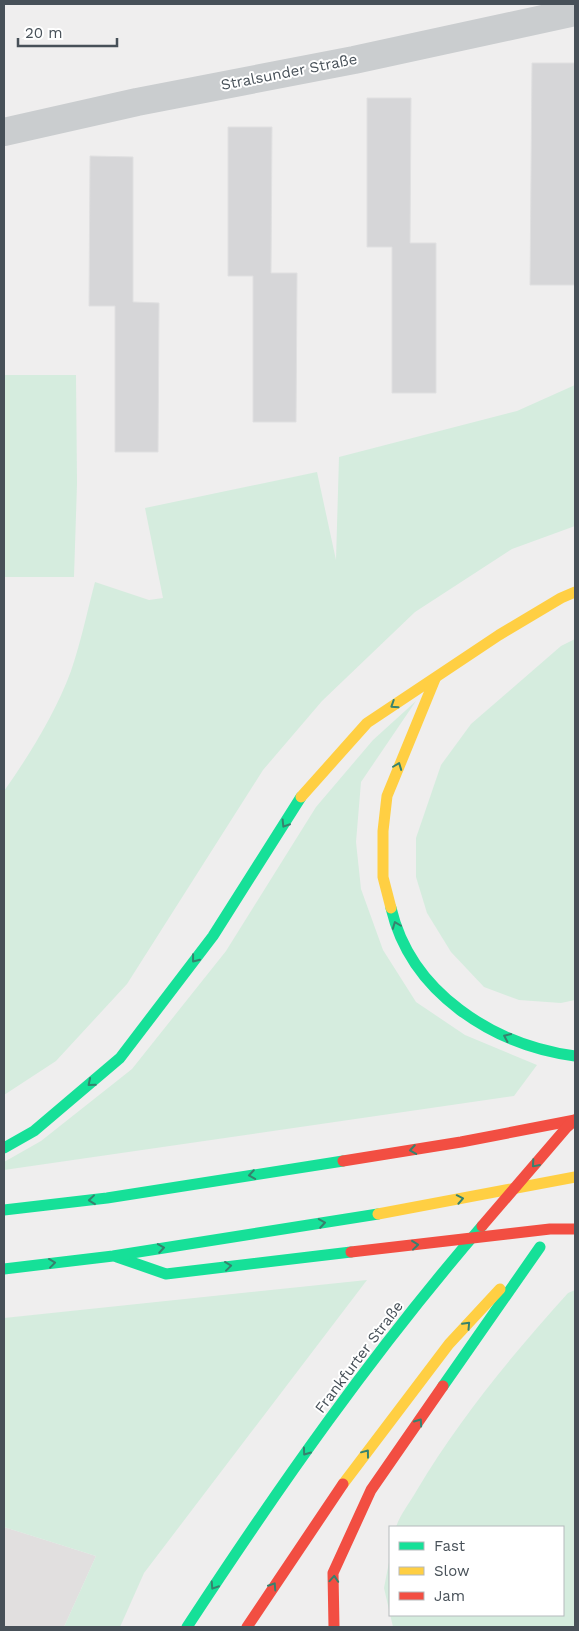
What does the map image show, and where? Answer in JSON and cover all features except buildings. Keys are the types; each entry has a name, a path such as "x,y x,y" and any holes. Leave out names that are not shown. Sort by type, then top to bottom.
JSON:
{"main road":[{"path":"4,1148 34,1131 120,1058 213,936 302,796 367,723 499,635 561,598 575,592"},
{"path":"435,679 387,796 383,831 383,877 393,918 407,953 430,983 455,1007 479,1023 507,1037 552,1053 575,1056"},
{"path":"4,1210 107,1198 461,1142 573,1122"},
{"name":"Frankfurter Straße","path":"187,1627 250,1531 376,1356 468,1242 573,1122"},
{"path":"4,1269 113,1256 394,1211 575,1177"},
{"path":"247,1627 330,1500 444,1352 540,1247 575,1216"},
{"path":"113,1256 166,1274 550,1229 575,1229"},
{"path":"334,1627 333,1573 371,1490 540,1247"}],"street":[{"name":"Stralsunder Straße","path":"4,132 137,102 521,25 529,13 575,12"}],"shaded area":[{"path":"4,1527 96,1556 64,1627 4,1627"}],"green space":[{"path":"4,375 76,375 77,484 74,577 4,577"},
{"path":"575,385 575,526 512,549 415,612 322,701 263,770 127,984 56,1061 4,1095 4,791 41,733 65,687 78,649 95,582 149,600 163,598 145,508 317,472 336,560 339,457 517,411"},
{"path":"575,639 575,1000 561,1003 519,1000 484,987 451,952 427,913 416,877 416,838 441,765 471,724 561,646"},
{"path":"416,701 361,782 356,842 361,889 383,950 416,1002 465,1035 537,1065 514,1096 4,1170 4,1162 41,1141 132,1069 226,951 316,807 373,740"},
{"path":"367,1280 144,1573 120,1627 64,1627 96,1556 4,1527 4,1318"},
{"path":"575,1290 575,1627 393,1627 390,1616 564,1616 564,1526 396,1526 433,1464 469,1413 507,1363 547,1316 568,1293"},
{"path":"389,1562 389,1610 384,1588"}],"traffic: fast":[{"path":"4,1148 34,1131 120,1058 213,936 301,797"},
{"path":"391,908 401,938 417,965 436,989 460,1010 486,1027 514,1040 544,1050 575,1056"},
{"path":"4,1210 107,1198 343,1161"},
{"path":"4,1269 113,1256 378,1214"},
{"path":"187,1627 256,1523 328,1422 403,1322 482,1226"},
{"path":"443,1386 540,1247"},
{"path":"117,1257 166,1274 351,1252"}],"traffic: slow":[{"path":"301,797 367,723 499,635 561,598 575,592"},
{"path":"391,908 383,877 383,831 387,796 435,679"},
{"path":"378,1214 575,1177"},
{"path":"343,1484 449,1344 500,1289"}],"traffic: jam":[{"path":"482,1226 575,1120"},
{"path":"343,1161 461,1142 575,1120"},
{"path":"351,1252 550,1229 575,1229"},
{"path":"334,1627 333,1573 371,1490 443,1386"},
{"path":"247,1627 343,1484"}]}
